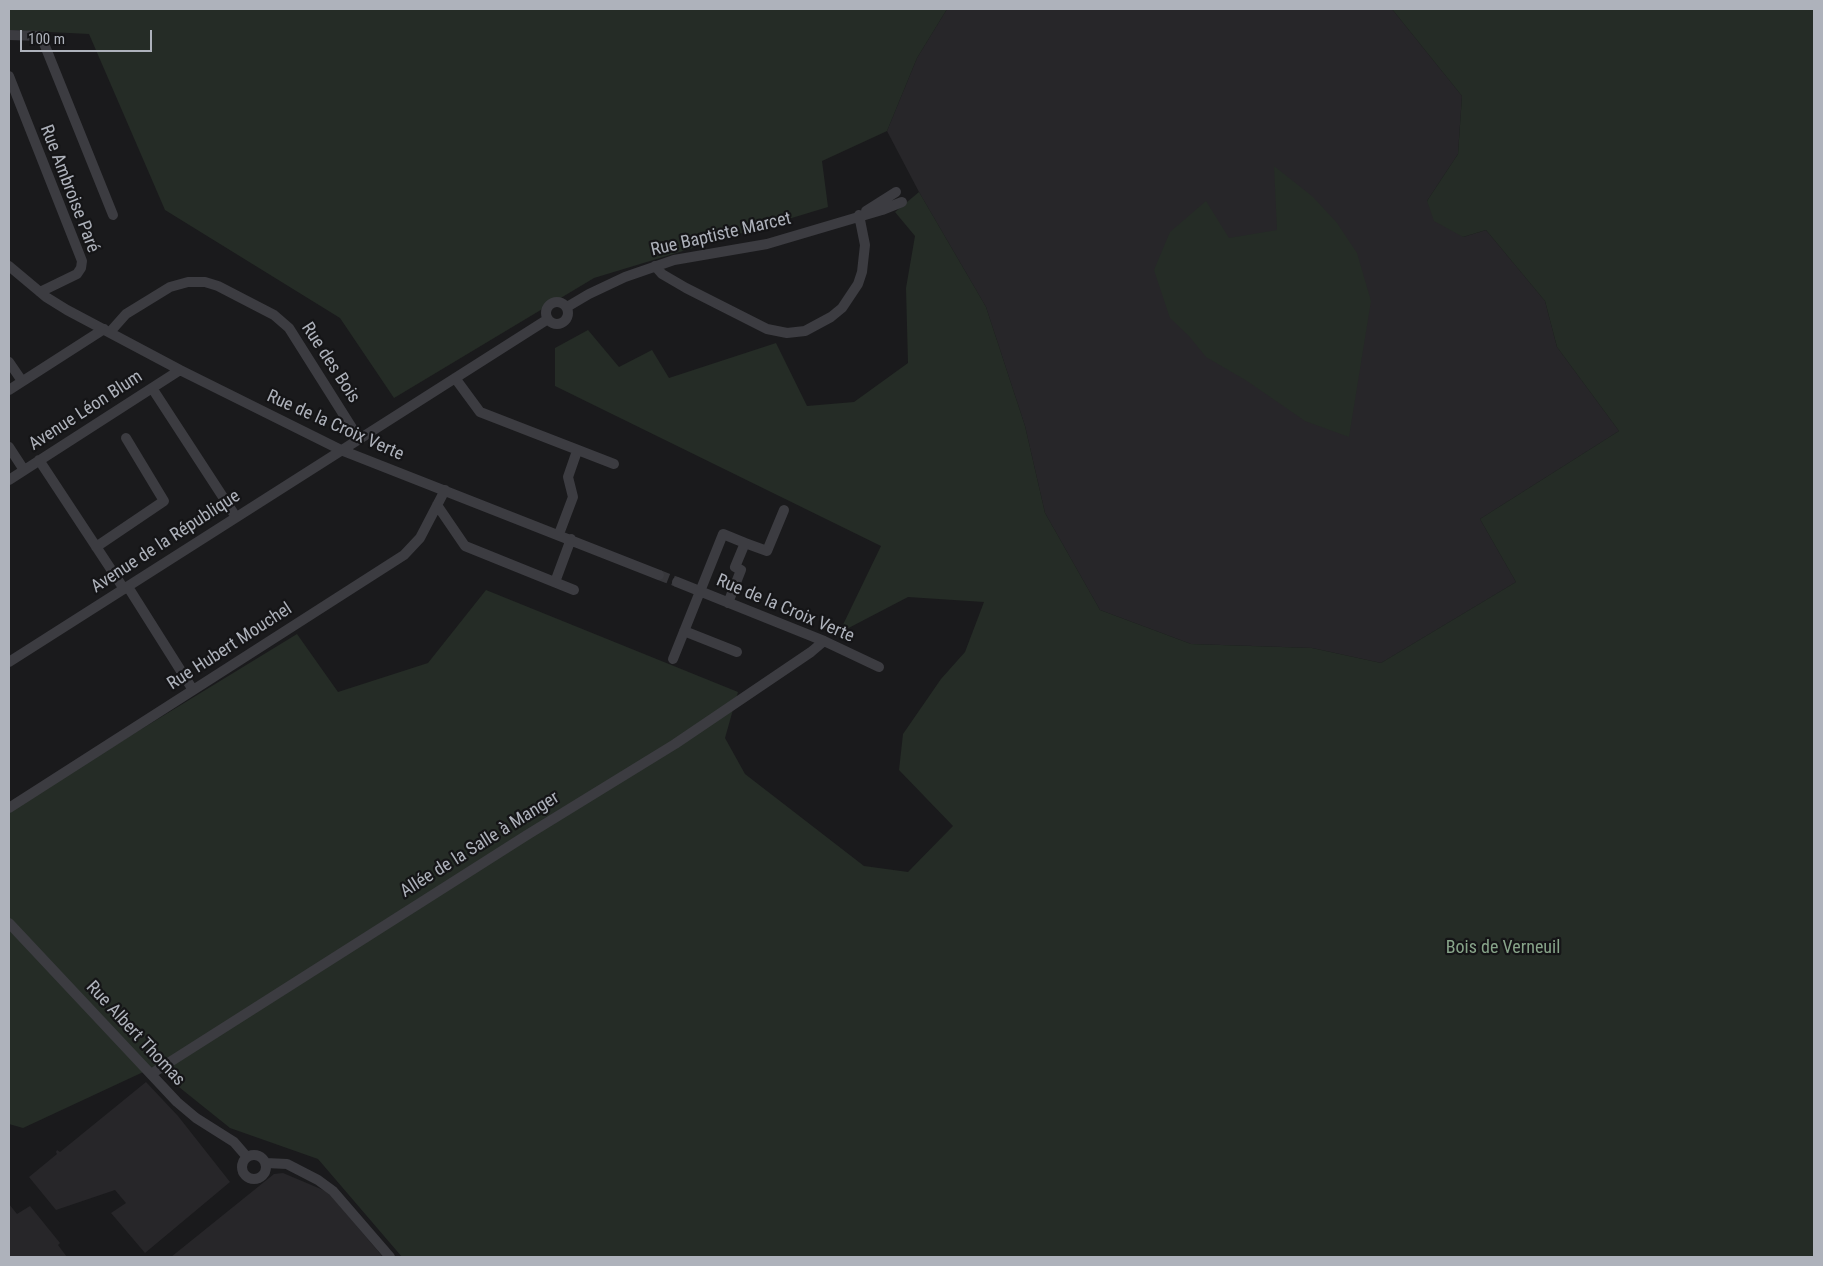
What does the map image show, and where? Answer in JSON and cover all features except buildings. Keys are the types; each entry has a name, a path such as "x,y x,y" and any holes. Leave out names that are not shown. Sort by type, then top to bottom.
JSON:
{"street":[{"path":"9,35 41,36 113,215"},
{"name":"Rue Ambroise Paré","path":"9,76 82,260 81,268 77,274 40,292"},
{"name":"Rue Baptiste Marcet","path":"859,215 896,192"},
{"name":"Rue Baptiste Marcet","path":"567,307 588,294 620,279 674,260 767,244 859,215 882,210 902,202"},
{"path":"655,266 662,274 767,329 787,333 805,331 842,308 858,284 862,272 865,245 859,215"},
{"name":"Rue de la Croix Verte","path":"11,271 67,310 180,370 342,450 659,575"},
{"name":"Rue des Bois","path":"9,390 107,330 126,314 170,287 188,282 205,282 218,286 274,315 289,328 360,439"},
{"name":"Rue Baptiste Marcet","path":"560,302 567,307 568,315 563,322 555,324 548,319 547,310 552,303 560,302"},
{"name":"Rue Baptiste Marcet","path":"342,450 548,319"},
{"path":"9,362 22,381"},
{"name":"Avenue Léon Blum","path":"9,480 180,370"},
{"path":"455,378 480,412 614,464"},
{"path":"152,388 236,517"},
{"path":"96,547 164,501 126,438"},
{"path":"9,447 24,470"},
{"name":"Avenue de la République","path":"9,661 342,450"},
{"path":"559,534 573,497 568,477 577,451"},
{"path":"40,460 96,547 126,588 193,690"},
{"name":"Rue Hubert Mouchel","path":"9,808 404,555 420,538 445,490"},
{"path":"437,505 465,546 574,590"},
{"path":"674,659 722,534 767,551 784,510"},
{"path":"555,582 571,539"},
{"path":"728,602 741,570 735,567 746,543"},
{"name":"Rue de la Croix Verte","path":"677,582 824,641 879,667"},
{"path":"684,631 737,652"},
{"name":"Allée de la Salle à Manger","path":"151,1074 527,834 675,744 788,668 824,641"},
{"name":"Rue Albert Thomas","path":"9,923 180,1104 196,1118 234,1142 247,1157"},
{"path":"258,1155 262,1157 266,1163 264,1174 258,1178 251,1178 243,1171 242,1163 247,1157 258,1155"},
{"path":"266,1163 287,1164 318,1180 333,1191 390,1257"}],"shaded area":[{"path":"947,9 1392,9 1462,96 1458,154 1427,201 1463,237 1486,230 1545,301 1557,347 1619,431 1480,519 1516,582 1381,663 1312,648 1191,644 1100,610 1045,513 1025,426 986,307 919,192 887,131 917,58"},
{"path":"146,1082 178,1116 230,1182 145,1253 111,1213 126,1203 115,1190 56,1210 29,1177 57,1154 57,1150 60,1152"},
{"path":"283,1173 328,1192 383,1257 171,1257 274,1174"},
{"path":"9,1204 17,1214 30,1206 60,1243 58,1245 67,1257 9,1257"}],"green space":[{"path":"9,9 947,9 917,58 887,131 822,161 828,207 594,278 394,398 340,318 165,210 89,34 9,30"},
{"name":"Bois de Verneuil","path":"1392,9 1814,9 1814,1257 402,1257 318,1159 230,1128 154,1067 23,1128 9,1124 9,810 297,634 338,692 428,663 486,590 738,692 725,738 745,774 864,866 908,872 953,826 899,770 903,734 941,679 965,652 984,602 908,597 839,633 881,546 555,386 555,348 588,330 619,367 652,350 669,378 776,343 807,406 854,402 908,363 906,288 915,236 895,212 919,192 986,307 1025,426 1045,513 1100,610 1191,644 1312,648 1381,663 1516,582 1480,519 1619,431 1557,347 1545,301 1486,230 1463,237 1434,221 1427,201 1458,154 1462,96"},
{"path":"1274,166 1313,197 1337,223 1357,253 1371,301 1349,437 1305,421 1247,381 1206,357 1189,336 1170,318 1154,270 1170,232 1206,201 1229,238 1277,230"}],"tunnel":[{"path":"659,575 677,582"}]}
